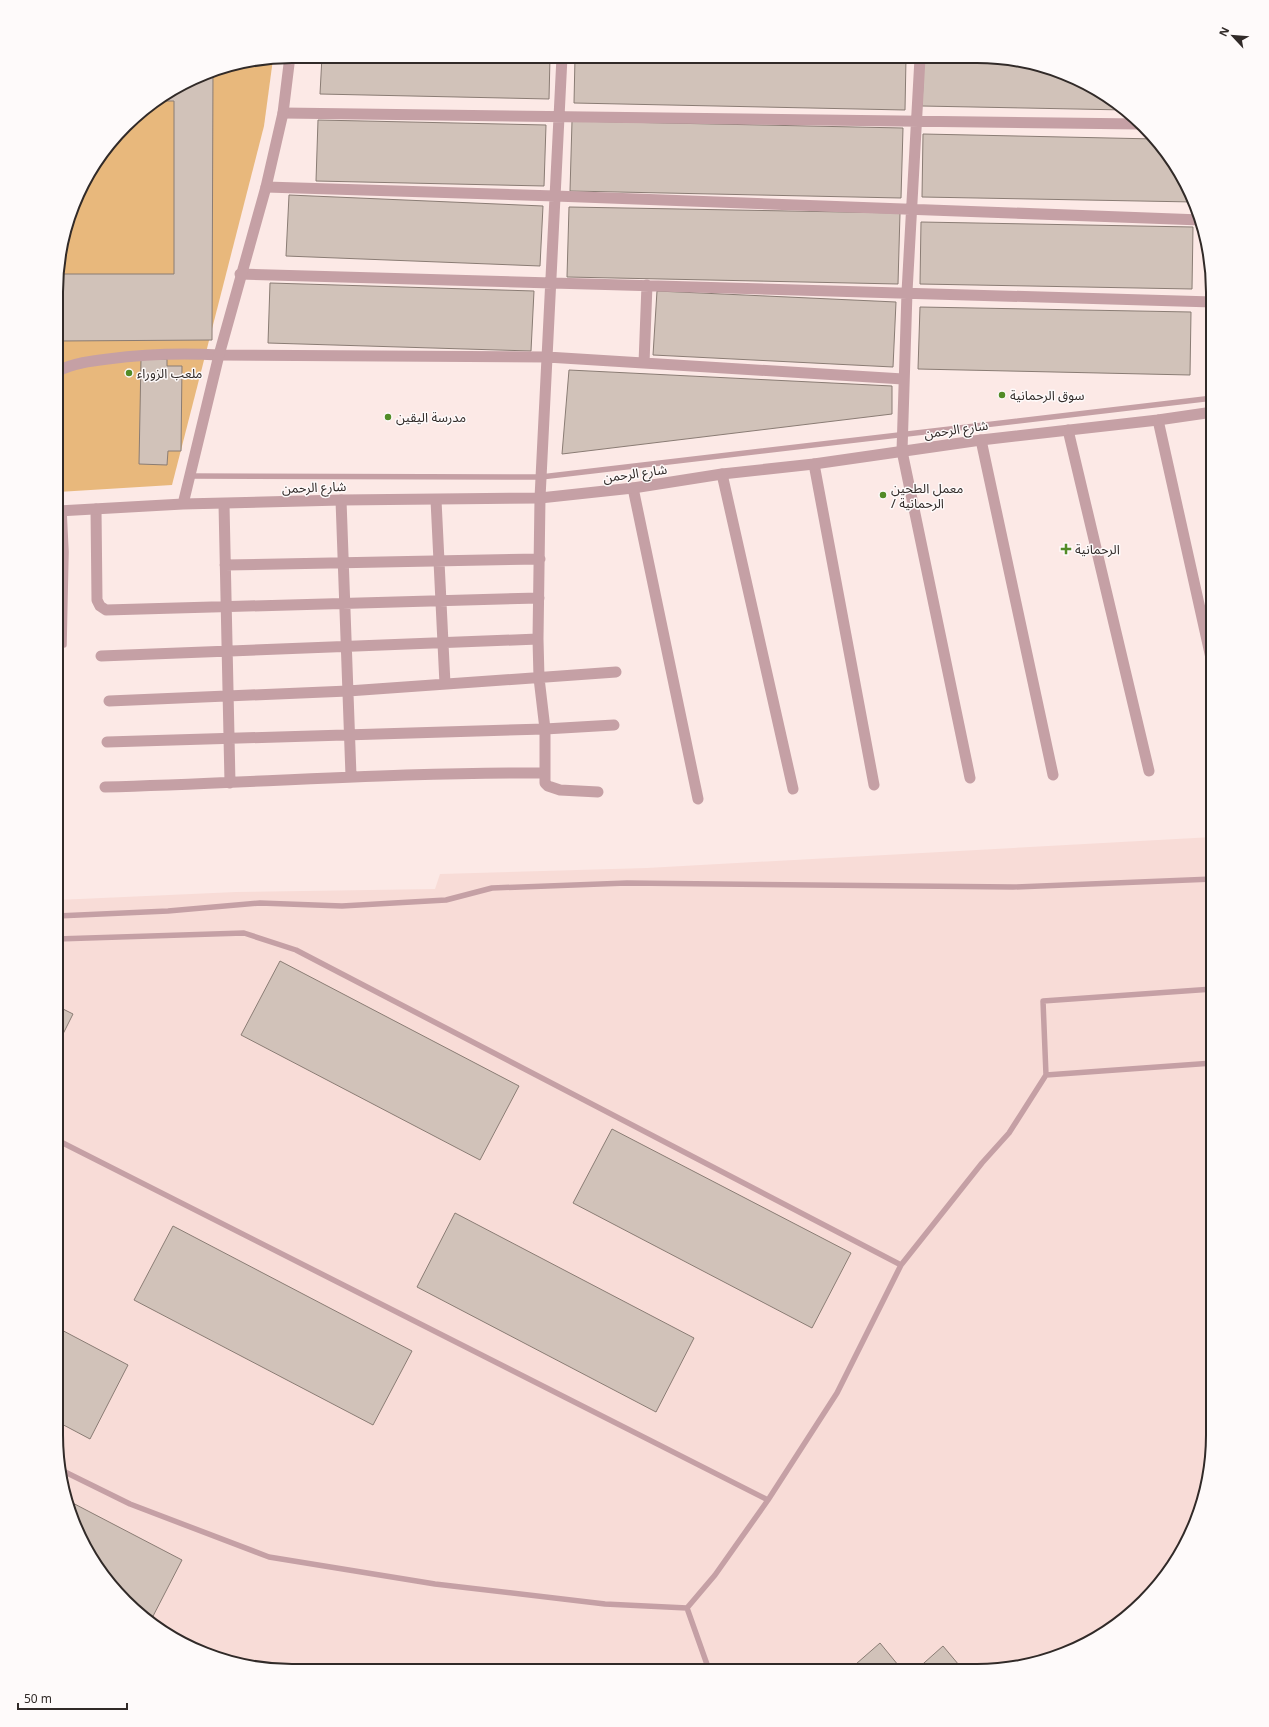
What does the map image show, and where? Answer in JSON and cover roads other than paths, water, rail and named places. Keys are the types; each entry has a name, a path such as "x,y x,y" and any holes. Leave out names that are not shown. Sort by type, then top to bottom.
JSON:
{"street":[{"path":"182,504 240,274 266,187 283,113 289,63"},
{"path":"562,63 540,498 538,639 545,729 545,783 552,788 598,792"},
{"path":"920,63 903,379 902,451 970,778"},
{"path":"283,113 1132,124"},
{"path":"266,187 555,196 1195,220"},
{"path":"240,274 1206,302"},
{"path":"644,363 647,285"},
{"path":"63,369 79,363 145,355 177,353 219,355 547,357 903,379"},
{"name":"شارع الرحمن","path":"63,511 182,504 341,500 540,498 634,488 722,474 814,464 981,440 1158,420 1206,413"},
{"path":"1158,420 1206,636"},
{"path":"1068,430 1149,771"},
{"path":"981,440 1053,775"},
{"path":"814,464 874,785"},
{"path":"722,474 793,789"},
{"path":"634,488 698,799"},
{"path":"341,500 351,776"},
{"path":"436,500 445,684"},
{"path":"224,504 230,783"},
{"path":"96,509 97,600 100,606 106,610 226,608 539,598"},
{"path":"225,565 540,559"},
{"path":"101,656 538,639"},
{"path":"109,701 348,690 616,672"},
{"path":"107,742 545,729 614,725"},
{"path":"105,787 230,783 351,776 545,773"}],"lane":[{"path":"190,476 541,477 1206,399"},
{"path":"63,527 66,552 64,645"},
{"path":"63,916 168,911 260,903 342,906 446,900 492,888 627,883 1013,887 1206,880"},
{"path":"63,939 244,933 296,950 901,1265"},
{"path":"687,1608 715,1575 768,1500 837,1393 901,1265 977,1169 1009,1133 1046,1075 1043,1001 1206,989"},
{"path":"1046,1075 1206,1064"},
{"path":"63,1144 768,1500"},
{"path":"66,1473 130,1504 269,1557 434,1584 604,1604 687,1608"},
{"path":"687,1608 706,1664"}],"place":[{"name":"ملعب الزوراء","path":"129,373"},
{"name":"سوق الرحمانية","path":"1002,395"},
{"name":"مدرسة اليقين","path":"388,417"},
{"name":"معمل الطحين / الرحمانية","path":"883,495"},
{"name":"الرحمانية","path":"1066,549"}]}
